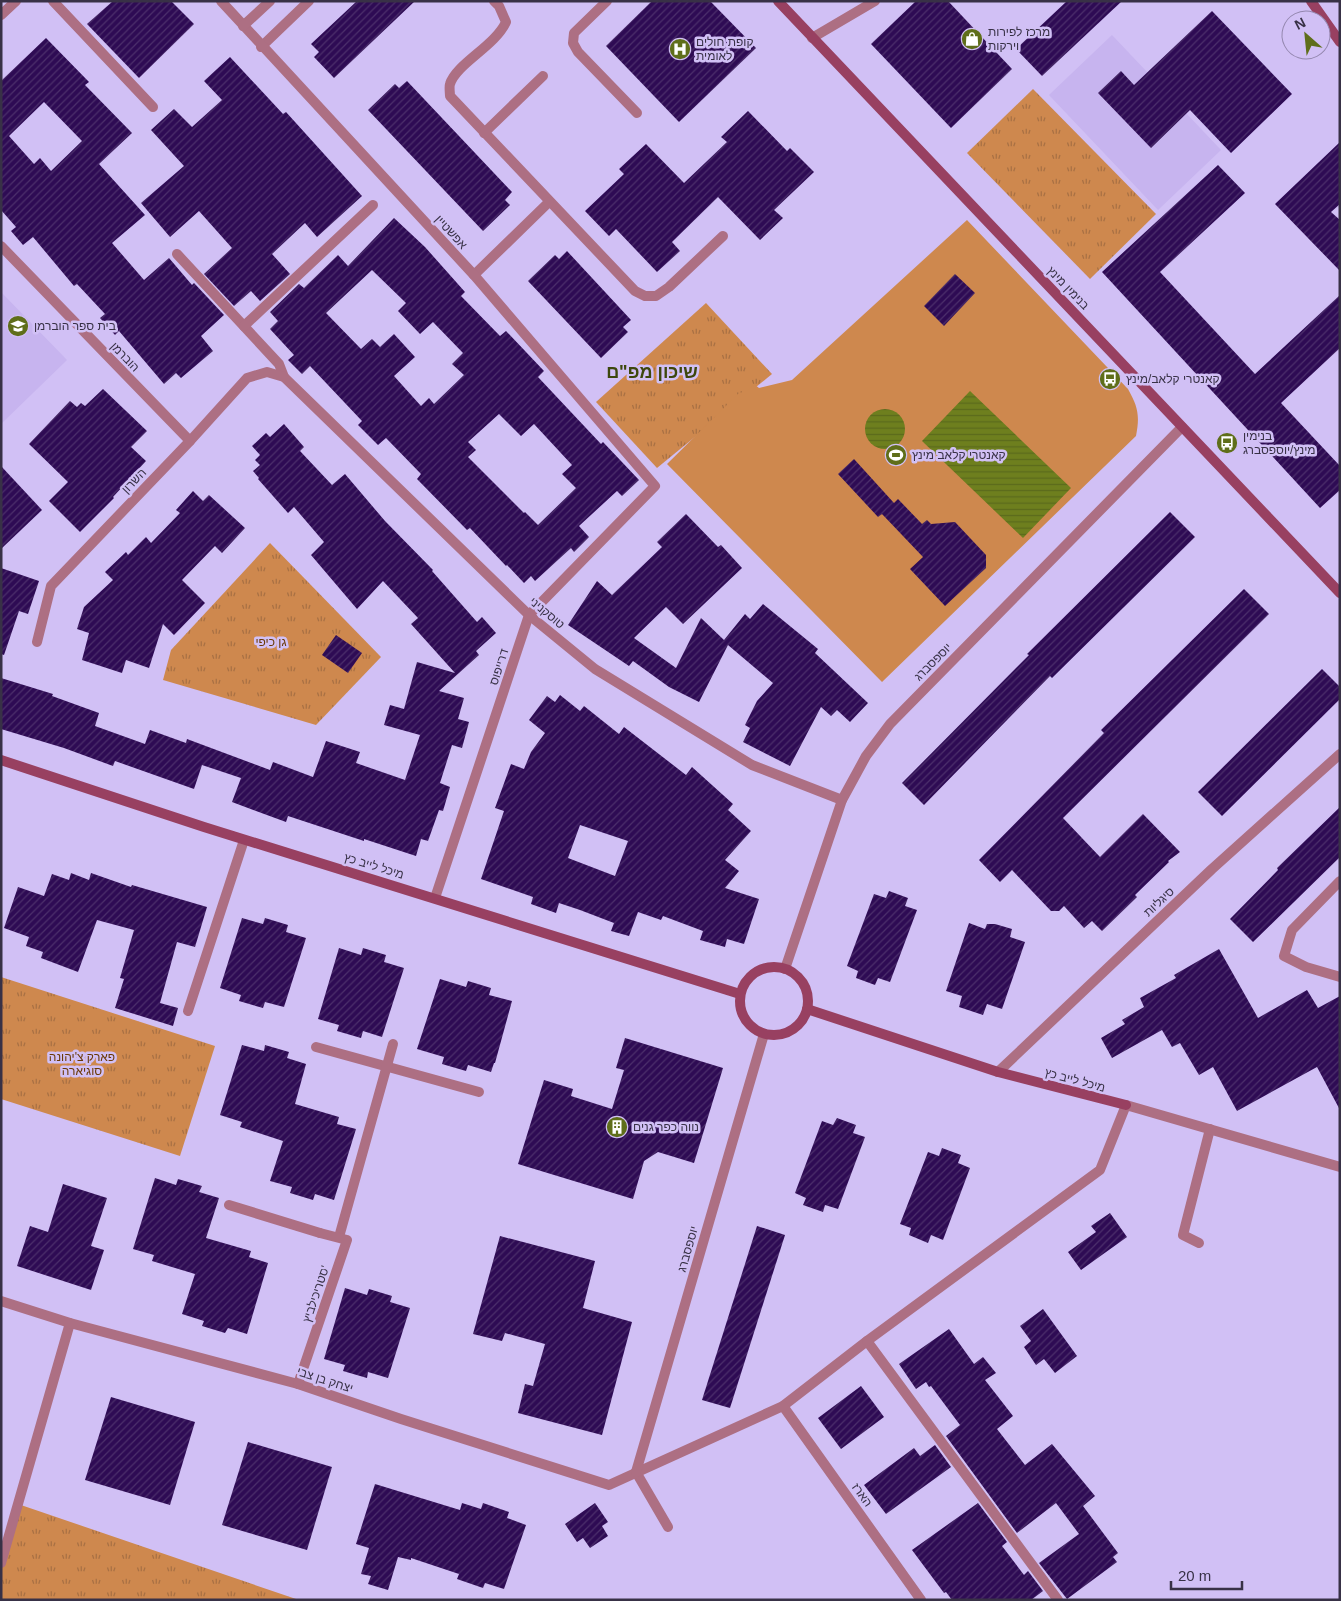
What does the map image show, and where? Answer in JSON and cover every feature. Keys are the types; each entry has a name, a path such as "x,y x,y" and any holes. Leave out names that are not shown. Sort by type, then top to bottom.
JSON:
{"street":[{"path":"1,15 16,1"},
{"path":"53,1 154,107"},
{"name":"אפשטיין","path":"221,1 261,47 474,275 655,486"},
{"path":"243,26 270,1"},
{"path":"261,47 309,1"},
{"path":"494,1 499,6 506,22 502,32 457,74 449,85 450,96 635,291 645,296 656,296 723,236"},
{"path":"607,1 574,33 573,43 578,52 637,113"},
{"name":"בנימין מינץ","path":"778,1 1340,593"},
{"path":"812,38 875,1"},
{"path":"1311,1 1340,42"},
{"path":"484,133 543,76"},
{"path":"474,275 549,202"},
{"path":"244,326 373,205"},
{"name":"הוברמן","path":"1,246 190,441"},
{"name":"טוסקניני","path":"177,254 279,364 284,377 529,616 595,669 752,765 842,800"},
{"name":"השרון","path":"37,642 51,586 190,441 247,378 267,372 284,377"},
{"name":"יוספסברג","path":"785,969 842,800 866,756 890,724 1182,427"},
{"name":"דרייפוס","path":"435,898 529,616 655,486"},
{"name":"סיגליות","path":"998,1072 1212,869 1340,754"},
{"name":"מיכל לייב כץ","path":"1,760 244,840 740,994"},
{"path":"188,1011 244,840"},
{"path":"1340,881 1292,930 1284,956 1306,967 1340,977"},
{"path":"774,967 785,969 801,981 805,990 807,1010 798,1025 790,1031 782,1034 764,1034 754,1029 742,1014 740,994 745,983 752,975 763,969 774,967"},
{"name":"מיכל לייב כץ","path":"807,1010 998,1072 1126,1105 1340,1167"},
{"name":"יוספסברג","path":"636,1472 764,1034"},
{"path":"229,1205 339,1238 393,1044"},
{"path":"316,1047 479,1092"},
{"name":"יצחק בן צבי","path":"1,1301 70,1323 298,1384 609,1485 782,1406 867,1341 1100,1170 1126,1105"},
{"path":"1199,1243 1183,1235 1210,1129"},
{"name":"סטריכילביץ'","path":"298,1384 347,1240 339,1238"},
{"path":"1,1563 70,1323"},
{"path":"867,1341 1058,1600"},
{"name":"הארז","path":"782,1406 921,1600"},
{"path":"636,1472 668,1527"}],"shaded area":[{"path":"1112,35 1221,150 1158,210 1049,95"},
{"name":"בית ספר הוברמן","path":"1,292 67,360 1,424"},
{"path":"970,391 1071,488 1023,538 922,441"},
{"path":"885,409 899,415 905,429 899,443 885,449 871,443 865,429 871,415"}],"green space":[{"path":"1033,89 1156,214 1090,279 967,153"},
{"name":"קאנטרי קלאב מינץ","path":"967,220 1128,389 1137,411 1136,436 882,682 667,464 739,393 747,391 754,384 759,388 792,380"},
{"path":"706,303 772,374 657,468 596,402"},
{"name":"גן כיפי","path":"270,543 381,657 316,725 163,680 171,650"},
{"name":"פארק צ'יהונה סוגיארה","path":"1,977 215,1046 180,1156 1,1099"},
{"path":"18,1504 299,1600 1,1600 1,1571"}],"building":[{"path":"113,1 171,1 194,24 139,78 87,24"},
{"path":"357,1 415,1 334,78 314,57 319,52 311,44"},
{"path":"652,1 710,1 756,48 679,122 606,46"},
{"path":"916,1 948,1 1012,69 951,128 871,44"},
{"path":"1067,1 1122,1 1042,76 1016,49"},
{"path":"1212,11 1292,94 1231,153 1190,110 1151,148 1098,93 1121,71 1134,85"},
{"path":"46,38 89,82 85,85 132,133 99,164 145,215 112,243 144,280 169,258 192,285 194,283 224,315 201,336 213,351 181,378 176,373 164,384 119,331 115,335 100,318 105,314 77,284 74,286 33,237 23,245 11,231 16,227 1,210 1,81","holes":["44,102 82,141 51,171 40,158 34,164 9,136"]},
{"path":"230,57 283,114 286,112 362,196 317,237 305,223 272,254 290,274 260,301 251,291 234,306 204,274 232,248 199,211 170,237 141,203 184,166 151,130 174,109 192,127 222,100 204,81"},
{"path":"407,81 512,192 505,200 510,205 483,231 368,110 395,84 399,88"},
{"path":"748,111 787,151 790,148 814,172 774,210 783,218 760,240 718,197 672,242 680,251 657,272 616,229 609,236 585,211 624,174 619,169 646,144 684,183 727,142 721,137"},
{"path":"1340,142 1340,204 1331,212 1340,220 1340,271 1275,204"},
{"path":"1218,165 1245,193 1160,272 1255,374 1340,295 1340,348 1281,403 1340,466 1340,490 1320,508 1102,272"},
{"path":"394,218 425,247 465,292 461,296 500,336 506,331 544,371 538,377 601,444 603,442 639,480 622,496 617,491 579,526 589,537 574,552 571,548 535,581 531,576 524,583 470,528 467,530 417,479 421,474 386,438 378,445 358,425 362,421 310,366 302,374 288,360 294,355 270,329 278,321 270,312 299,284 304,288 338,255 348,266","holes":["372,270 406,303 398,311 420,334 433,322 463,353 452,364 464,375 434,404 429,398 421,406 394,376 415,357 394,334 380,347 372,339 361,349 326,313","499,414 521,436 534,424 572,465 562,474 576,488 538,525 468,457 476,450 468,442"]},
{"path":"567,251 631,320 623,327 628,332 601,358 528,281 555,255 559,259"},
{"path":"955,274 975,293 944,326 924,306"},
{"path":"103,389 147,431 131,447 146,461 114,498 80,532 49,501 68,482 29,444 70,401 77,407 81,403 85,406"},
{"path":"284,424 304,447 300,451 332,485 345,474 385,521 433,570 477,622 482,617 496,633 476,651 479,655 439,691 464,698 458,719 469,722 462,748 452,745 440,783 450,787 443,811 439,810 428,841 421,839 416,856 288,816 286,822 232,802 241,778 202,765 194,789 115,761 113,766 64,748 1,729 1,678 53,694 52,696 99,713 95,726 145,744 150,730 186,743 187,739 270,770 273,762 313,777 326,741 360,752 356,763 405,780 420,735 384,725 390,705 404,709 417,662 455,673 411,624 418,618 383,581 357,609 311,555 324,542 294,507 288,513 258,479 253,471 260,465 255,460 260,455 252,446 266,433 270,437"},
{"path":"854,459 894,503 898,499 922,524 927,520 931,524 955,522 986,555 986,568 945,606 910,569 923,557 882,514 878,517 838,474"},
{"path":"1,466 42,510 1,549"},
{"path":"193,491 203,501 209,495 245,528 222,553 215,546 182,580 205,603 174,635 163,624 149,668 126,660 122,673 82,660 89,633 77,629 84,607 113,580 105,572 126,552 128,555 146,537 151,543 180,513 176,510"},
{"path":"1170,512 1195,537 1052,678 1050,676 924,805 902,783 1029,655 1027,654"},
{"path":"686,514 718,547 721,545 742,568 683,624 666,607 634,638 676,668 701,618 724,640 745,614 750,619 763,604 818,649 815,653 868,703 850,722 837,710 831,716 821,707 790,766 743,742 750,728 745,725 757,701 773,683 728,645 699,702 669,687 633,661 629,666 568,625 597,581 612,595 662,547 657,542"},
{"path":"1,568 39,581 28,614 19,611 4,655 1,654"},
{"path":"1244,589 1269,614 1063,818 1100,857 1143,814 1180,852 1168,861 1135,895 1137,897 1102,931 1092,921 1084,928 1064,906 1059,911 1051,911 1012,870 1000,882 979,860 1104,733 1101,730"},
{"path":"336,635 362,653 348,673 322,655"},
{"path":"1322,669 1340,687 1340,699 1222,816 1198,792"},
{"path":"560,695 580,711 584,706 619,734 624,727 686,775 692,767 733,804 728,810 751,831 725,860 739,871 725,888 759,899 744,944 727,939 725,947 700,940 703,931 663,916 661,920 638,912 629,936 611,931 614,923 559,903 556,913 531,904 533,897 481,879 504,811 495,808 511,764 524,769 531,752 545,733 529,720 547,696 555,702","holes":["580,825 628,841 615,876 568,858"]},
{"path":"1340,807 1340,857 1253,942 1230,919 1278,870 1277,868"},
{"path":"71,873 89,880 91,873 131,887 132,885 207,907 195,947 177,942 160,1003 178,1008 173,1026 115,1008 124,979 120,978 134,930 97,920 78,972 41,958 43,952 26,946 29,937 4,928 18,887 44,896 52,874 69,880"},
{"path":"889,891 908,898 905,906 917,910 890,982 878,978 875,985 856,978 858,971 847,966 874,894 886,898"},
{"path":"242,918 263,924 265,918 288,925 286,932 306,938 284,1007 265,1002 263,1008 239,1001 241,995 220,988"},
{"path":"969,923 985,929 987,924 995,924 1012,929 1010,937 1025,942 1002,1009 987,1004 983,1015 959,1007 962,996 946,991"},
{"path":"339,948 361,955 363,948 386,955 384,962 404,968 382,1037 363,1031 361,1038 337,1031 339,1025 318,1019"},
{"path":"1219,949 1258,1018 1307,990 1318,1008 1340,996 1340,1110 1317,1067 1237,1111 1213,1067 1199,1075 1180,1043 1172,1047 1162,1030 1112,1058 1101,1038 1125,1024 1122,1020 1144,1007 1140,998 1176,978 1174,975"},
{"path":"440,979 466,987 468,981 491,988 489,995 512,1001 491,1072 468,1065 466,1071 442,1064 444,1057 417,1049"},
{"name":"נווה כפר גנים","path":"625,1038 723,1068 694,1163 658,1152 644,1161 633,1199 518,1164 544,1080 573,1089 571,1096 612,1109 624,1070 616,1068"},
{"path":"242,1045 264,1051 265,1045 289,1052 287,1058 306,1064 295,1104 339,1117 337,1124 356,1129 334,1200 315,1194 313,1200 290,1193 292,1187 270,1181 283,1141 240,1127 242,1122 220,1115"},
{"path":"837,1118 856,1125 853,1133 865,1137 838,1209 825,1205 823,1212 803,1205 806,1198 795,1193 822,1121 833,1125"},
{"path":"942,1148 961,1155 958,1163 970,1168 943,1240 931,1235 928,1243 909,1235 911,1228 900,1224 928,1152 939,1156"},
{"path":"155,1178 176,1185 178,1179 202,1186 199,1192 219,1198 206,1238 251,1251 249,1257 268,1263 247,1334 228,1328 225,1333 202,1326 204,1321 182,1314 195,1274 152,1261 154,1255 133,1249"},
{"path":"63,1184 107,1198 91,1246 104,1250 91,1290 17,1266 30,1226 48,1232"},
{"path":"1110,1213 1127,1237 1081,1270 1068,1252 1096,1232 1091,1226"},
{"path":"757,1226 785,1235 730,1408 702,1400"},
{"path":"500,1236 595,1261 583,1308 632,1322 602,1435 518,1413 525,1384 533,1386 545,1344 505,1333 502,1341 473,1334"},
{"path":"345,1288 367,1295 369,1289 392,1296 390,1302 410,1308 388,1378 368,1372 367,1378 343,1371 345,1365 324,1359"},
{"path":"1043,1309 1077,1356 1055,1373 1044,1359 1036,1365 1024,1347 1031,1341 1020,1326"},
{"path":"949,1329 974,1364 983,1357 996,1373 985,1380 1013,1416 997,1429 1025,1465 1052,1444 1095,1496 1083,1506 1118,1553 1113,1557 1117,1562 1067,1599 1039,1563 1079,1534 1056,1503 1017,1533 946,1436 960,1425 931,1386 929,1387 926,1382 916,1389 899,1364"},
{"path":"861,1386 884,1417 841,1449 818,1418"},
{"path":"111,1397 195,1422 170,1505 85,1480"},
{"path":"248,1442 332,1467 307,1550 222,1525"},
{"path":"935,1445 951,1467 886,1514 864,1485 914,1448 920,1456"},
{"path":"375,1484 460,1510 462,1503 481,1509 483,1503 509,1512 507,1518 526,1525 504,1589 485,1583 483,1588 457,1579 459,1574 411,1558 411,1560 398,1557 388,1590 368,1584 371,1576 361,1574 369,1548 356,1544"},
{"path":"595,1503 608,1522 602,1526 608,1536 590,1548 583,1538 577,1542 565,1524"},
{"path":"978,1503 1007,1542 1002,1546 1024,1575 1028,1571 1043,1591 1031,1600 952,1600 946,1592 944,1593 912,1550"}],"place":[{"name":"מרכז לפירות וירקות","path":"972,39"},
{"name":"קופת חולים לאומית","path":"680,49"},
{"name":"בית ספר הוברמן","path":"18,326"},
{"name":"קאנטרי קלאב/מינץ","path":"1110,379"},
{"name":"בנימין מינץ/יוספסברג","path":"1227,443"},
{"name":"קאנטרי קלאב מינץ","path":"896,455"},
{"name":"נווה כפר גנים","path":"617,1127"}],"district":[{"name":"שיכון מפ\"ם","path":"652,372"}]}
